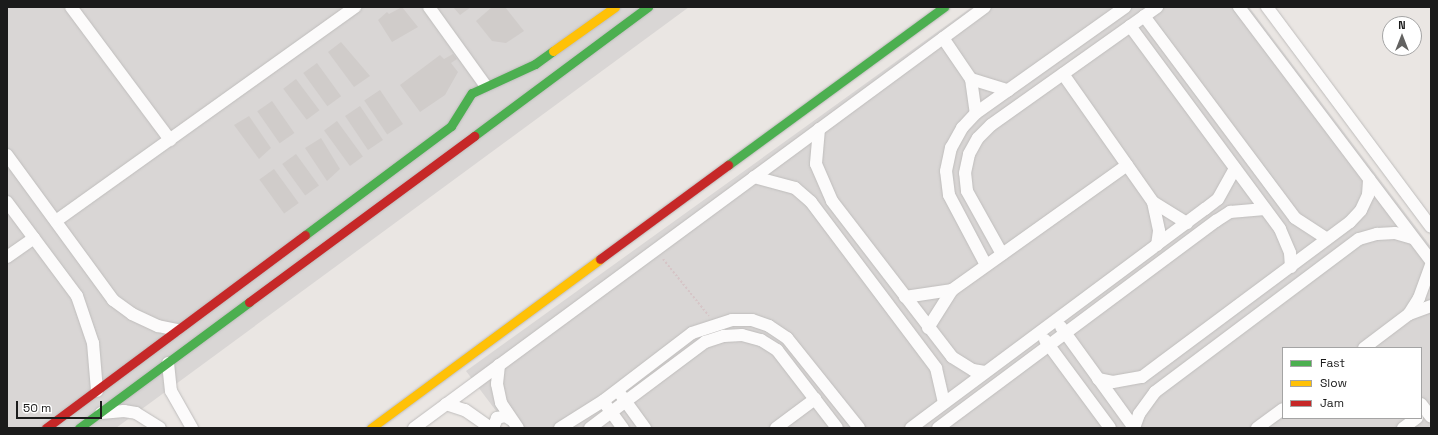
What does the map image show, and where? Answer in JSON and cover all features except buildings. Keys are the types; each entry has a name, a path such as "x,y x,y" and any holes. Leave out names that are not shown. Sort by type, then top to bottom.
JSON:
{"street":[{"path":"71,7 170,140"},
{"path":"56,221 355,7"},
{"path":"429,7 485,86"},
{"path":"46,428 452,126 472,93 535,64 615,7"},
{"path":"79,428 648,7"},
{"path":"371,428 944,7"},
{"path":"414,428 985,7"},
{"path":"986,265 948,194 946,171 950,148 962,128 976,113 1125,7"},
{"path":"1002,254 967,191 965,173 969,154 978,138 991,125 1157,7"},
{"path":"1239,7 1412,238 1431,261"},
{"path":"1267,7 1431,228"},
{"path":"1144,16 1295,218 1327,239"},
{"path":"1130,26 1280,229 1290,253 1291,267"},
{"path":"943,38 971,79 976,113"},
{"path":"1063,74 1153,202 1187,223"},
{"path":"971,79 1008,90"},
{"path":"819,129 816,164 825,190 944,348 961,365 985,372"},
{"path":"7,155 113,300 151,323 177,330"},
{"path":"928,328 952,290 1127,165"},
{"path":"910,428 1218,199 1235,168"},
{"path":"754,177 784,183 804,194 929,359 941,379 944,402"},
{"path":"1098,379 1113,382 1142,377 1291,267 1361,210 1368,195 1369,179"},
{"path":"7,202 76,296 88,321 94,350 97,391"},
{"path":"1153,202 1159,231 1157,245"},
{"path":"938,428 1230,212 1265,209"},
{"path":"1280,229 1295,218"},
{"path":"1134,428 1142,408 1155,392 1359,239 1377,234 1395,233 1412,238"},
{"path":"7,257 34,238"},
{"path":"1370,346 1409,314 1419,298 1431,265"},
{"path":"905,297 952,290"},
{"path":"1409,314 1431,306"},
{"path":"1224,316 1236,332"},
{"path":"560,428 603,401 692,333 715,323 752,320 769,326 787,338 857,427"},
{"path":"1056,320 1134,428"},
{"path":"1040,332 1110,428"},
{"path":"590,428 706,342 724,336 742,335 761,340 777,350 838,428"},
{"path":"929,359 944,348"},
{"path":"168,363 171,391 192,428"},
{"path":"499,365 497,384 501,402 514,424"},
{"path":"618,390 645,428"},
{"path":"776,428 816,399"},
{"path":"603,401 623,428"},
{"path":"446,404 465,410 492,428 496,418 506,416 514,424"},
{"path":"98,413 111,410 136,413 160,428"},
{"path":"1257,428 1282,410"},
{"path":"1403,428 1415,419"}],"path":[{"path":"655,250 715,323"}],"shaded area":[{"path":"7,7 689,7 116,428 7,428"},
{"path":"972,7 1249,7 1431,247 1431,428 509,428 466,371"}],"traffic: fast":[{"path":"474,136 648,7"},
{"path":"728,165 944,7"},
{"path":"305,235 451,126 472,93 535,64 553,51"},
{"path":"79,428 249,302"}],"traffic: slow":[{"path":"553,51 615,7"},
{"path":"371,428 600,259"}],"traffic: jam":[{"path":"249,302 474,136"},
{"path":"600,259 728,165"},
{"path":"46,428 305,235"}]}
